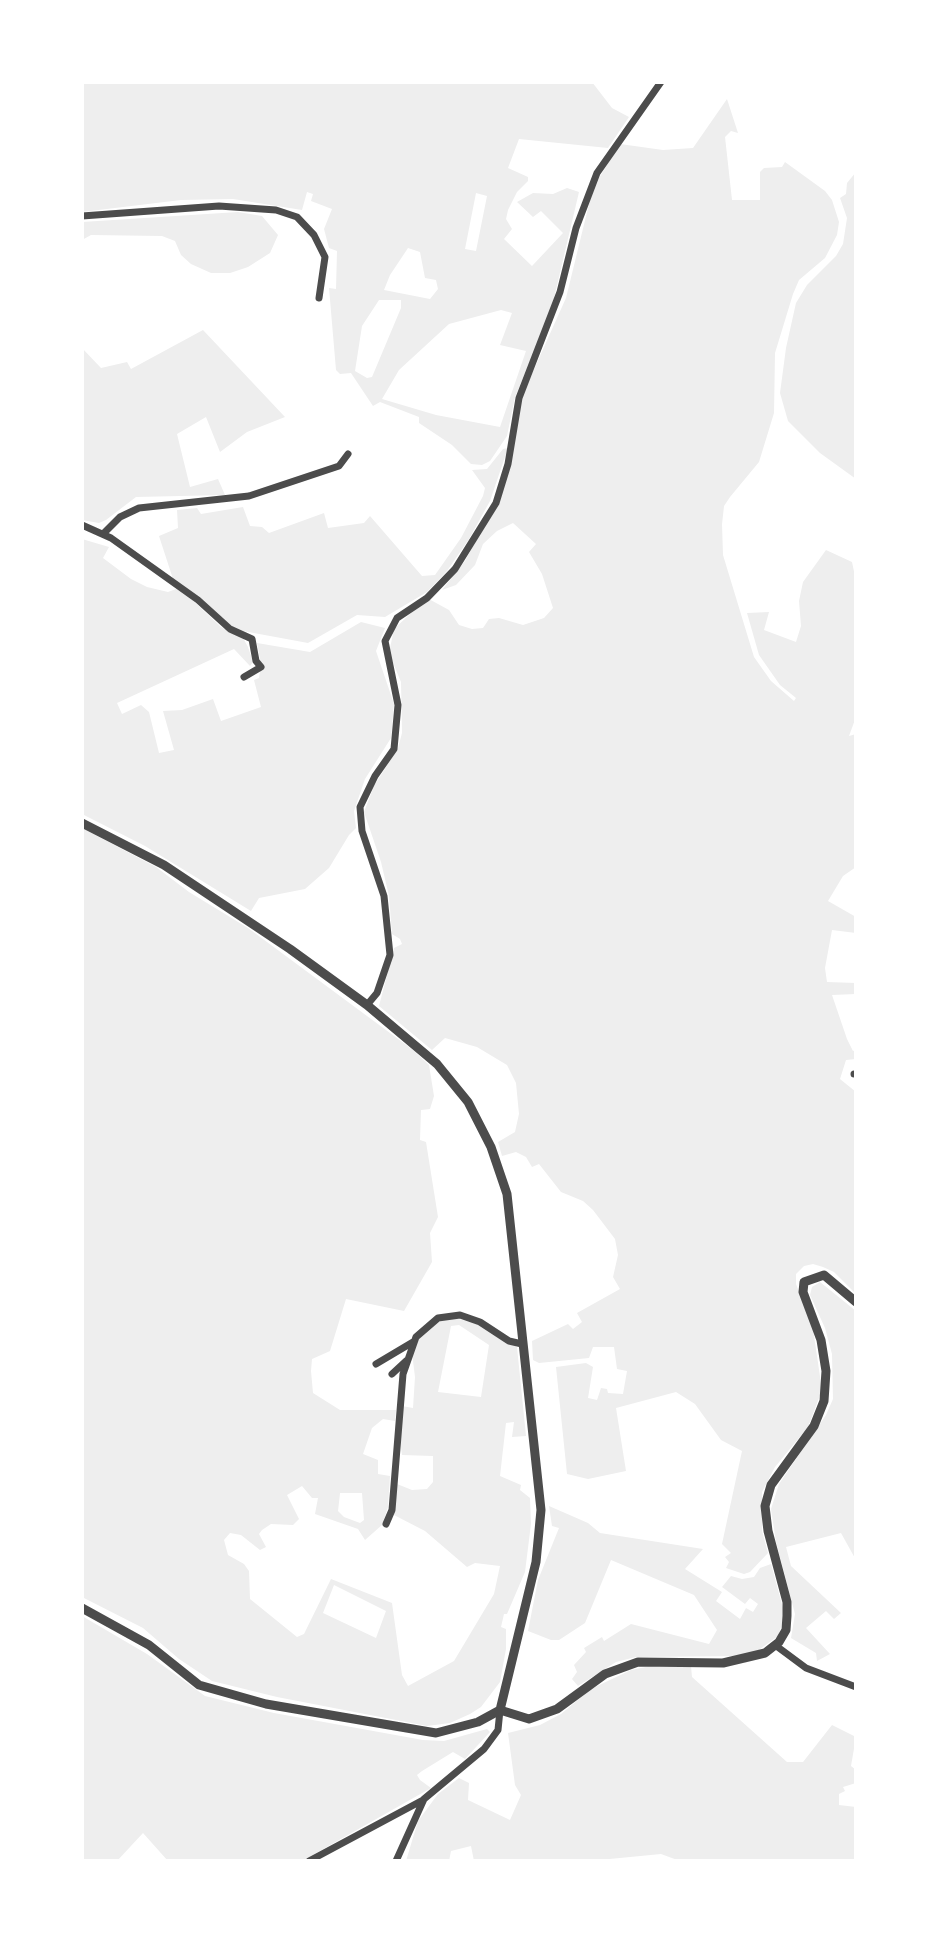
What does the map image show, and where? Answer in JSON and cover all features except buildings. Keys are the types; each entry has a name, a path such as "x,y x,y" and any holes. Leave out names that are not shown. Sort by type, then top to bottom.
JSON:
{"street":[{"path":"367,1005 377,993 390,955 384,896 362,831 360,807 375,776 394,749 398,705 385,641 397,618 427,598 455,569 496,503 508,464 519,398 560,292 576,228 597,173 661,82"},
{"path":"82,216 219,206 276,210 296,218 314,235 325,257 319,298"},
{"path":"103,534 120,517 139,508 249,496 339,466 348,454"},
{"path":"82,524 103,534 198,600 230,629 252,639 256,661 261,667 244,677"},
{"path":"82,823 164,865 290,949 367,1005 438,1063 468,1102 491,1147 507,1194 522,1344 533,1414 541,1510 536,1562 500,1710 498,1730 484,1749 424,1799 309,1861"},
{"path":"82,1608 149,1645 199,1685 267,1704 436,1733 478,1722 500,1710 529,1719 548,1712 605,1674 638,1662 723,1663 765,1653 786,1630 787,1602 768,1531 765,1506 771,1485 814,1426 824,1401 826,1371 821,1340 803,1292 804,1282 824,1275 856,1302"},
{"path":"386,1524 392,1510 401,1385 414,1342 424,1327 449,1315 480,1322 509,1341 522,1344"},
{"path":"376,1364 414,1342"},
{"path":"392,1374 407,1361"},
{"path":"775,1645 806,1668 856,1688"},
{"path":"396,1861 424,1799"}],"shaded area":[{"path":"82,82 592,82 612,108 629,117 608,148 519,139 508,168 528,177 528,181 517,192 508,210 506,219 512,229 504,239 532,266 563,233 541,211 533,217 517,202 533,193 553,194 567,188 579,192 551,311 515,397 507,436 490,461 482,465 471,464 452,445 419,423 419,417 380,402 373,406 351,373 340,374 336,370 329,288 336,289 337,251 329,248 324,229 332,209 311,201 313,194 307,192 302,210 233,199 181,200 82,212","holes":["476,193 487,196 476,251 465,249","408,248 420,252 425,278 436,280 438,289 430,299 384,290 390,275","379,300 401,300 401,308 372,377 367,378 355,371 362,326","501,310 512,313 500,345 526,351 500,427 436,415 382,399 399,370 449,324"]},
{"path":"727,99 738,133 731,131 725,137 732,200 760,200 760,172 764,168 782,167 785,162 825,191 832,200 839,222 837,235 825,258 799,280 793,294 775,353 774,413 759,462 724,506 722,524 723,555 754,657 771,681 794,701 796,698 780,685 759,655 747,613 769,612 764,630 796,642 801,626 799,601 803,582 826,550 852,562 856,581 856,717 849,736 856,734 856,867 843,876 828,901 856,917 856,933 832,930 825,968 827,982 856,983 856,994 832,995 847,1039 853,1051 856,1050 856,1059 846,1060 840,1079 856,1092 856,1294 834,1272 823,1267 813,1264 804,1266 796,1274 796,1284 813,1329 822,1390 808,1427 775,1467 762,1492 762,1531 768,1553 750,1572 744,1574 726,1568 729,1562 725,1557 731,1553 722,1544 742,1451 721,1440 695,1404 676,1392 616,1408 626,1471 588,1479 567,1474 556,1367 586,1363 593,1367 588,1398 597,1400 601,1388 607,1389 608,1393 623,1394 627,1371 617,1369 614,1347 593,1347 589,1358 539,1363 533,1360 532,1341 568,1324 573,1329 582,1322 577,1313 620,1289 613,1277 618,1255 615,1239 593,1210 583,1201 561,1192 539,1164 532,1167 526,1157 516,1152 502,1156 498,1142 515,1132 519,1114 516,1083 507,1065 477,1047 445,1038 432,1050 379,1006 394,948 402,944 400,939 392,934 389,896 364,812 374,786 398,748 402,733 401,682 389,653 394,629 427,598 449,610 459,625 472,629 483,628 489,619 499,618 523,625 544,618 553,608 542,574 529,552 536,544 513,523 497,531 483,544 475,565 456,585 442,590 465,561 498,500 522,396 566,298 590,200 599,178 620,144 663,150 693,148"},
{"path":"856,172 856,479 820,453 788,421 780,393 796,303 807,285 836,256 843,244 847,218 840,198 846,194 847,183"},
{"path":"238,212 262,216 278,235 270,253 248,267 230,273 211,273 191,264 181,255 175,241 162,236 91,235 82,240 82,222"},
{"path":"203,330 285,417 247,432 220,452 206,417 177,434 190,487 218,479 225,495 136,497 99,523 82,520 82,348 101,368 127,362 131,369"},
{"path":"508,448 490,501 469,539 447,571 427,592 385,617 357,615 308,643 243,631 226,623 203,600 173,579 159,536 178,528 177,510 197,508 201,514 243,507 250,526 262,527 269,533 324,513 328,528 364,523 370,516 422,576 435,575 461,538 483,496 485,488 472,470 487,469 503,449"},
{"path":"82,539 109,547 103,558 131,579 147,587 168,592 176,589 185,593 221,627 243,638 248,647 253,662 250,666 234,649 117,703 122,714 141,705 149,712 159,753 174,750 163,711 182,710 213,699 221,721 261,707 254,680 259,678 261,664 257,643 310,652 361,622 385,628 376,651 394,704 391,738 365,779 354,811 356,828 329,868 305,889 259,898 251,911 145,846 82,814"},
{"path":"82,828 156,867 189,892 248,928 413,1050 429,1065 434,1096 430,1109 421,1110 420,1140 426,1142 438,1217 430,1233 432,1262 404,1311 346,1299 330,1351 312,1359 313,1393 340,1410 396,1410 395,1421 383,1419 372,1428 363,1454 378,1460 378,1474 390,1476 388,1507 382,1525 365,1540 358,1529 315,1514 318,1498 312,1498 302,1486 287,1495 299,1519 293,1525 271,1524 262,1530 259,1534 266,1547 260,1550 241,1535 230,1533 224,1540 228,1555 244,1564 249,1571 250,1599 297,1637 304,1634 331,1579 392,1603 402,1675 408,1686 454,1661 494,1594 500,1566 475,1563 467,1567 425,1531 394,1515 397,1484 412,1490 427,1489 433,1482 433,1456 402,1455 402,1406 413,1408 415,1377 412,1353 416,1342 433,1323 449,1317 476,1323 517,1347 526,1436 512,1437 514,1422 506,1423 500,1476 521,1485 520,1490 530,1498 531,1524 525,1572 507,1614 504,1614 501,1627 506,1629 506,1649 500,1682 481,1707 450,1723 427,1726 277,1697 212,1681 179,1659 143,1628 82,1597","holes":["459,1325 489,1345 481,1397 438,1392 451,1326","340,1493 362,1493 364,1520 360,1523 344,1517 338,1511","334,1585 386,1611 376,1638 323,1613"]},
{"path":"820,1282 856,1311 856,1560 841,1533 786,1547 791,1566 841,1613 834,1619 826,1611 806,1628 830,1654 817,1661 816,1653 791,1638 795,1614 776,1542 771,1509 779,1484 826,1415 833,1399 832,1354 825,1328 810,1295 812,1287"},
{"path":"549,1506 588,1523 600,1533 703,1549 685,1569 722,1592 716,1601 740,1619 746,1608 753,1612 758,1604 750,1598 745,1604 722,1587 731,1576 742,1579 754,1577 760,1568 771,1564 783,1608 783,1621 778,1636 756,1652 740,1656 636,1657 616,1662 578,1686 572,1679 577,1672 574,1665 586,1652 584,1648 602,1637 604,1641 631,1624 709,1644 717,1630 694,1595 611,1560 585,1623 559,1640 551,1640 528,1631 538,1580 559,1528 552,1526"},
{"path":"82,1616 147,1654 205,1696 274,1713 423,1740 444,1741 487,1729 490,1732 465,1759 453,1752 417,1775 431,1788 302,1861 168,1861 143,1833 117,1861 82,1861"},
{"path":"656,1665 691,1666 692,1677 787,1762 803,1762 832,1725 856,1737 851,1766 856,1770 856,1783 843,1787 845,1791 839,1794 839,1805 856,1807 856,1861 680,1861 661,1854 589,1861 474,1861 471,1846 451,1851 449,1861 406,1861 418,1821 438,1794 459,1778 469,1783 468,1800 510,1820 521,1795 515,1785 508,1733 540,1725 561,1714 591,1689 631,1670"}]}
